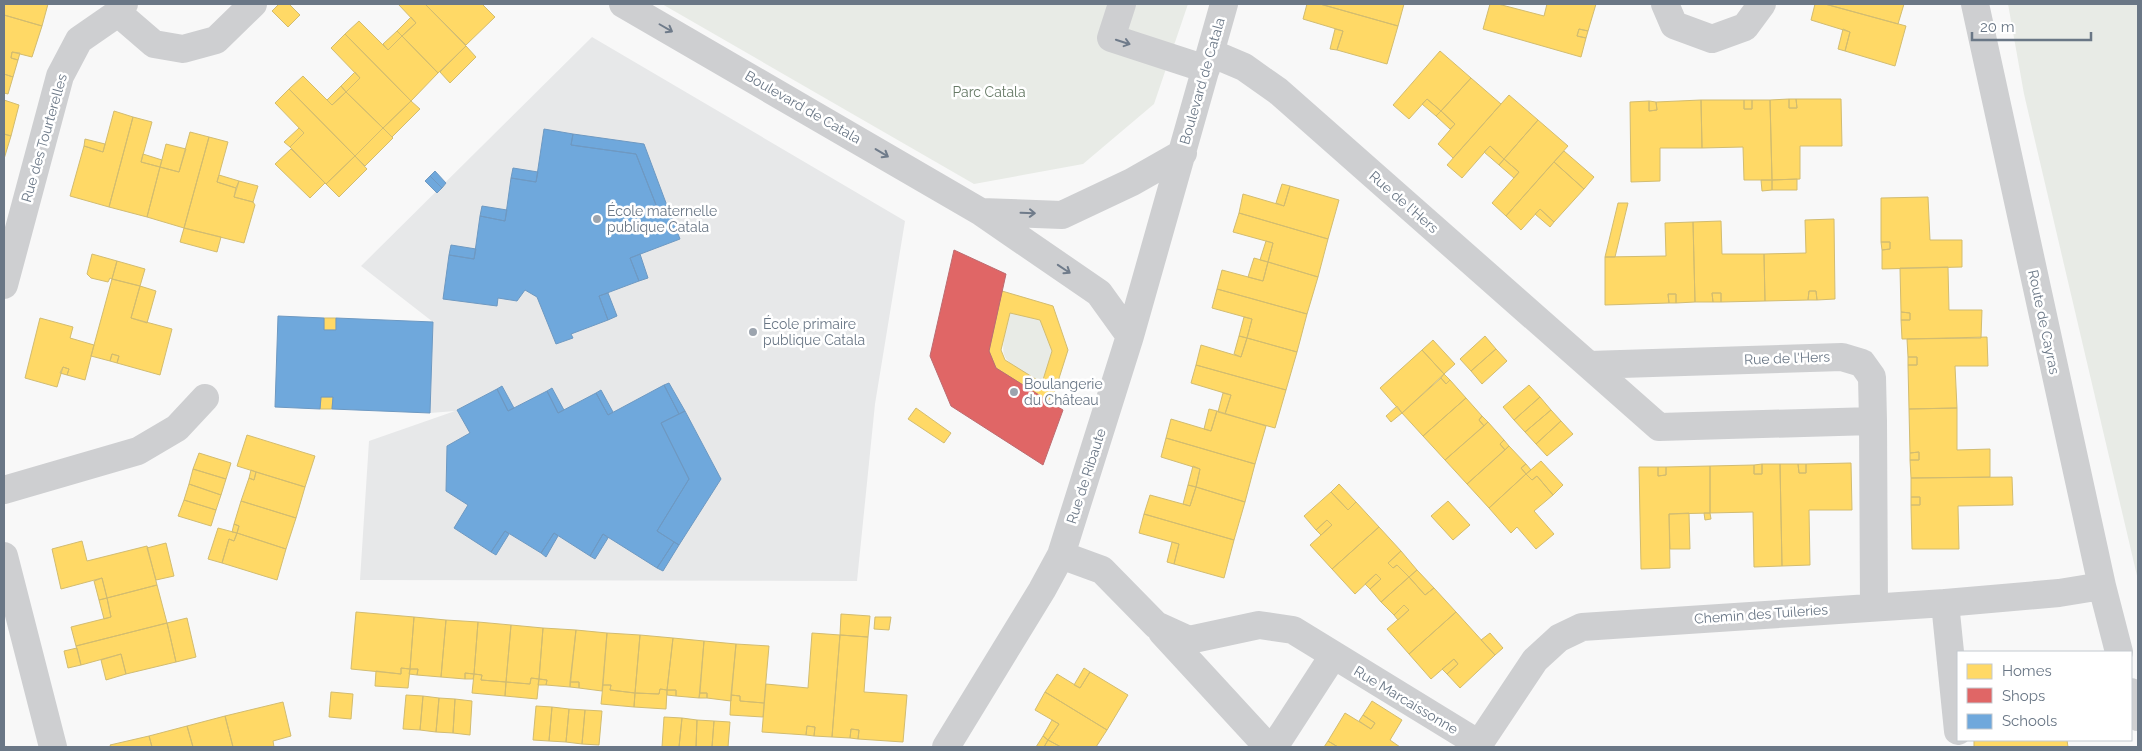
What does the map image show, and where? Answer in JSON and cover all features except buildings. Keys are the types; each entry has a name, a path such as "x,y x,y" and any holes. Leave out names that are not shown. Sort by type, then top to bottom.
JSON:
{"street":[{"name":"Rue des Tourterelles","path":"4,285 60,76 79,40 121,8 154,44 183,49 216,40 253,4"},
{"name":"Boulevard de Catala","path":"623,4 768,86 981,212 1099,293 1130,336"},
{"name":"Rue de l'Hers","path":"1122,4 1111,38 1208,61 1244,67 1278,91 1659,427 1873,421"},
{"name":"Boulevard de Catala","path":"981,212 1062,215 1132,182 1182,153 1224,4"},
{"path":"1665,4 1674,25 1712,39 1745,27 1762,4"},
{"name":"Route de Cayras","path":"1975,4 2102,586 2117,646"},
{"name":"Rue de Ribaute","path":"946,747 1042,590 1061,555 1130,336 1182,153"},
{"name":"Rue de l'Hers","path":"1589,365 1842,356 1862,363 1872,377 1874,607"},
{"path":"4,490 138,451 177,428 205,398"},
{"name":"Rue Marcaissonne","path":"1061,555 1102,570 1156,625 1268,747"},
{"path":"4,556 53,747"},
{"name":"Chemin des Tuileries","path":"1478,746 1535,660 1559,638 1582,627 1945,603 2059,593 2102,586"},
{"path":"1945,603 1957,721"},
{"name":"Rue Marcaissonne","path":"1156,625 1189,640 1259,625 1294,630 1478,746"},
{"path":"1274,747 1333,656"},
{"path":"2132,695 2138,716"}],"shaded area":[{"name":"École primaire publique Catala","path":"592,37 905,221 875,404 857,581 360,580 369,441 455,411 430,413 433,322 361,266"}],"green space":[{"name":"Parc Catala","path":"662,4 1188,4 1154,104 1083,164 974,184"},
{"path":"2008,4 2138,4 2138,580 2024,94"},
{"path":"1010,313 1040,320 1052,351 1042,383 1017,368 1005,357 1003,350"}],"place":[{"name":"École maternelle publique Catala","path":"597,219"},
{"name":"École primaire publique Catala","path":"753,332"},
{"name":"Boulangerie du Château","path":"1014,392"}]}
